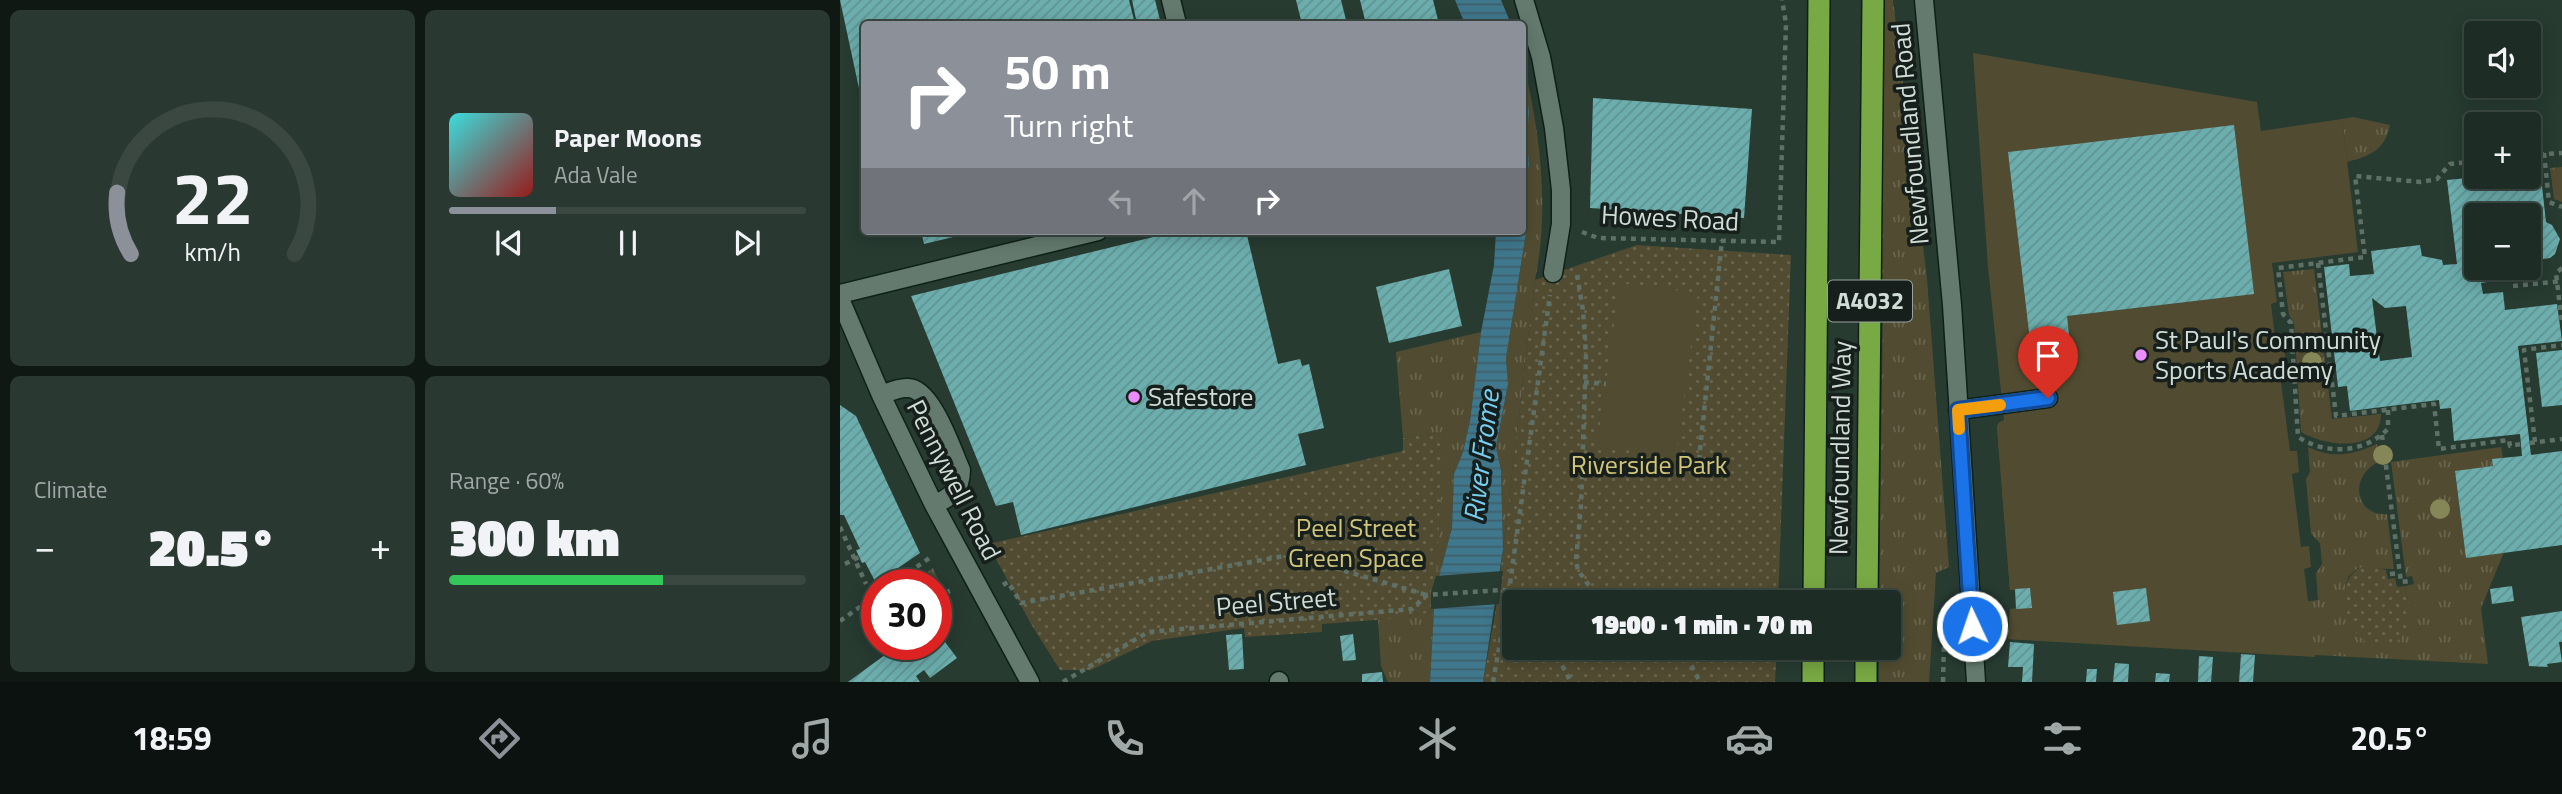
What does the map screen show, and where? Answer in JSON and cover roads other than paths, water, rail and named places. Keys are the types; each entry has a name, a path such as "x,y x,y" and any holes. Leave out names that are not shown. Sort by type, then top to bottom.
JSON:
{"highway":[{"name":"Newfoundland Way","path":"1814,590 1819,0"},
{"name":"Newfoundland Way","path":"1867,590 1873,0"},
{"path":"1813,660 1813,682"},
{"path":"1866,660 1866,682"}],"street":[{"path":"1171,0 1176,21"},
{"path":"1524,0 1549,96 1561,190 1561,225 1553,273"},
{"name":"Newfoundland Road","path":"1924,0 1952,305 1976,682"},
{"path":"840,296 1082,235"},
{"name":"Pennywell Road","path":"840,296 881,395 934,505 1030,682"},
{"path":"881,395 910,387 921,392 930,402 961,470 961,479 950,497 934,505"},
{"path":"1958,410 2048,398"}],"water":[{"path":"1455,0 1501,0 1510,21 1464,21"},
{"path":"1526,92 1529,111 1529,164 1526,180"},
{"name":"River Frome","path":"1496,235 1526,235 1506,358 1508,384 1496,447 1501,470 1503,549 1483,682 1430,682 1435,592 1452,528 1454,474 1463,452 1470,421 1481,332 1494,265"}],"place":[{"name":"St Paul's Community Sports Academy","path":"2141,355"},
{"name":"Safestore","path":"1134,397"}],"park label":[{"name":"Riverside Park","path":"1649,465"},
{"name":"Peel Street Green Space","path":"1356,543"}]}
